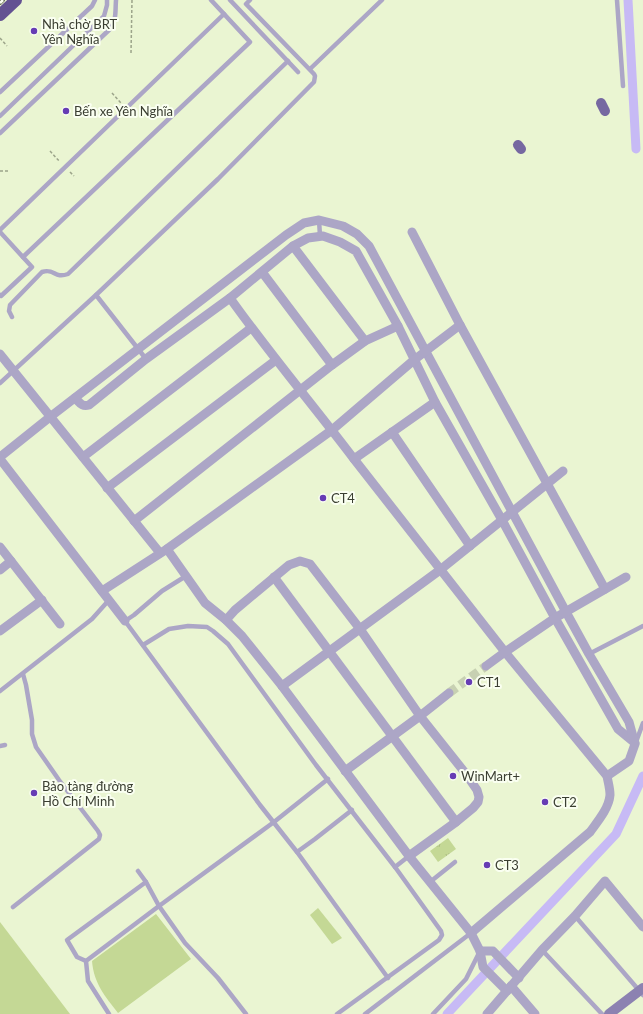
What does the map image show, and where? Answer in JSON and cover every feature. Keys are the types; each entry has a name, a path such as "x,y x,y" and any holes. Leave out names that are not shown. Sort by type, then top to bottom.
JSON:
{"highway":[{"path":"0,15 16,0"}],"street":[{"path":"125,620 0,458 50,417 286,235 304,223 319,220 343,226 357,234 369,246 566,612 629,722 635,744 629,761 607,776"},
{"path":"412,232 460,325 605,590"},
{"path":"75,398 81,405 89,405 146,359 230,298 293,246 308,238 324,236 340,242 356,251 398,326 435,402 502,520 555,618 618,729 635,744"},
{"path":"293,246 365,341"},
{"path":"262,272 332,365"},
{"path":"230,298 251,328 440,570 607,776 610,796 604,813 590,832 471,933"},
{"path":"102,591 164,551 332,430 414,360 460,325"},
{"path":"134,521 332,365 365,341 398,326"},
{"path":"83,457 251,328"},
{"path":"0,354 134,521 186,576 206,603 242,636 282,686 409,856 471,933 480,951 483,967 535,1014"},
{"path":"107,488 276,360"},
{"path":"354,459 435,402"},
{"path":"392,432 470,546"},
{"path":"282,686 440,570 563,471"},
{"path":"0,547 60,624"},
{"path":"0,570 11,561"},
{"path":"226,620 235,610 289,565 300,561 310,564 360,629 420,716 477,790 479,797 478,802 473,808 409,856"},
{"path":"274,577 456,822"},
{"path":"486,666 555,618 626,577"},
{"path":"0,631 42,600"},
{"path":"346,771 449,693"},
{"path":"487,1014 517,976 575,916 605,881 643,927"},
{"path":"480,951 493,951 517,976"},
{"path":"609,1014 642,991"}],"lane":[{"path":"0,92 92,6 95,0"},
{"path":"0,116 104,16 107,0"},
{"path":"0,133 109,30 113,25 115,18 116,0"},
{"path":"23,257 250,42 211,0"},
{"path":"230,0 298,72"},
{"path":"0,383 96,295 218,179 314,82 315,76 310,69 246,4 250,0"},
{"path":"310,69 382,0"},
{"path":"617,0 623,86"},
{"path":"0,295 1,296 32,267 0,231 224,14"},
{"path":"12,317 9,311 10,305 42,272 47,270 62,276 68,274 288,61"},
{"path":"319,220 320,236"},
{"path":"96,295 146,359"},
{"path":"186,576 162,591 134,615 125,620 260,805 297,852 388,978"},
{"path":"0,691 92,619 109,600"},
{"path":"143,645 169,629 188,626 207,627 228,644 328,780 395,867 441,931 442,935 439,940 338,1014"},
{"path":"589,654 643,626"},
{"path":"13,907 100,839 98,831 59,780 36,746 32,734 31,714 23,674"},
{"path":"635,744 643,723"},
{"path":"86,961 274,822 328,780"},
{"path":"297,852 352,810"},
{"path":"395,867 409,856"},
{"path":"430,882 455,862"},
{"path":"138,871 146,882 159,906 185,943 218,978 246,1014"},
{"path":"86,961 77,957 67,940 146,882"},
{"path":"575,916 642,991"},
{"path":"365,1014 471,933"},
{"path":"542,950 602,1014"},
{"path":"433,1014 466,979 480,951"},
{"path":"86,961 88,981 109,1014"}],"path":[{"path":"132,0 132,53"},
{"path":"0,38 7,46"},
{"path":"0,171 10,171"}],"green space":[{"path":"448,838 456,849 438,862 430,851"},
{"path":"318,908 342,938 332,944 310,915"},
{"path":"156,914 191,959 118,1013 98,983 92,961"},
{"path":"0,922 70,1014 0,1014"}],"waterway":[{"path":"628,0 636,149"},
{"path":"447,1014 616,834 643,776"}],"tunnel":[{"path":"449,693 486,666"}],"railway":[{"path":"0,3 3,0"}],"place":[{"name":"Nhà chờ BRT Yên Nghĩa","path":"34,31"},
{"name":"Bến xe Yên Nghĩa","path":"66,111"},
{"name":"CT4","path":"323,498"},
{"name":"CT1","path":"469,682"},
{"name":"WinMart+","path":"453,776"},
{"name":"Bảo tàng đường Hồ Chí Minh","path":"34,793"},
{"name":"CT2","path":"545,802"},
{"name":"CT3","path":"487,865"}]}
